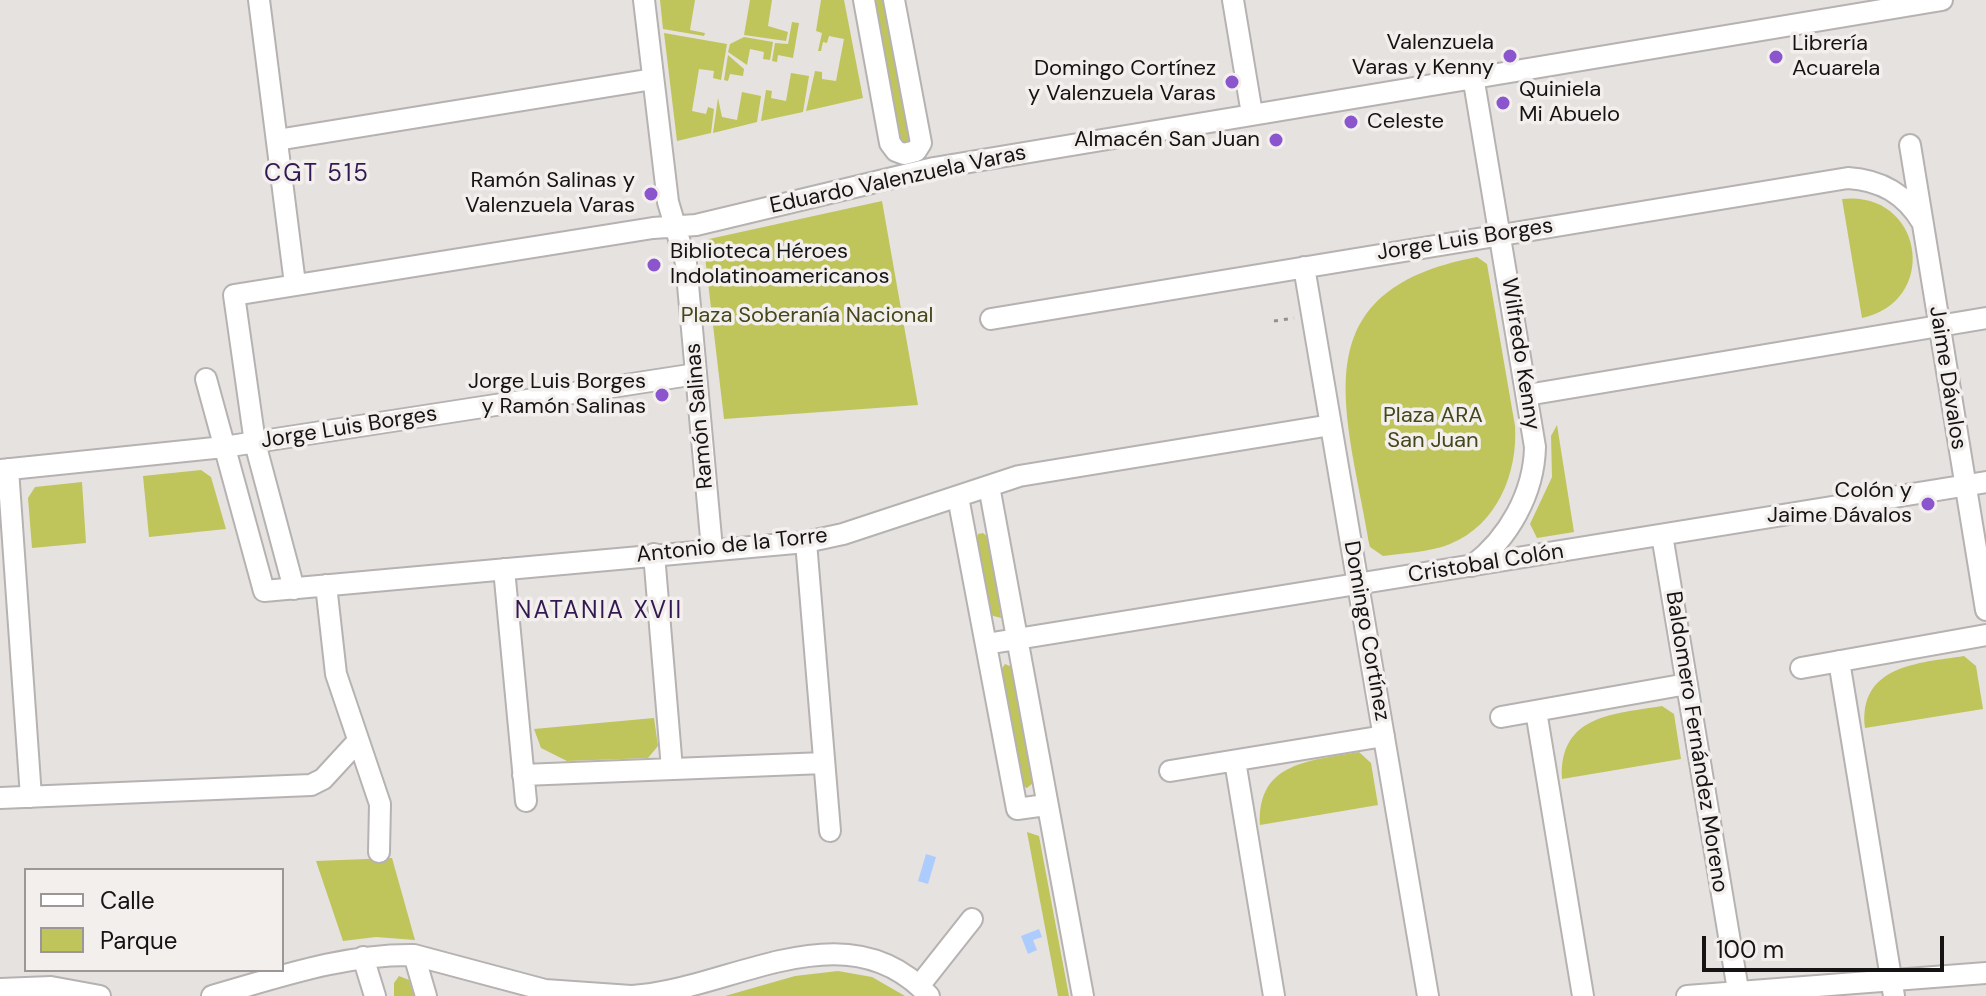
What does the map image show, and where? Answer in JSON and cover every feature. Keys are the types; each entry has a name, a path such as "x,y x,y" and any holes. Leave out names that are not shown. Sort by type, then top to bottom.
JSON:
{"street":[{"path":"259,0 295,284"},
{"name":"Ramón Salinas","path":"644,0 668,202 686,263 712,549"},
{"path":"864,0 890,143 910,163 919,148 921,137 894,0"},
{"path":"1233,0 1252,114"},
{"name":"Eduardo Valenzuela Varas","path":"255,443 234,295 653,228 677,228 910,163 1252,114 1936,0"},
{"name":"Wilfredo Kenny","path":"1472,566 1507,529 1530,483 1535,447 1473,76"},
{"path":"277,140 653,79"},
{"name":"Jaime Dávalos","path":"1910,145 1986,610"},
{"name":"Jorge Luis Borges","path":"991,319 1848,178 1872,181 1893,190 1910,203 1922,222"},
{"name":"Domingo Cortínez","path":"1304,267 1428,996"},
{"path":"1527,395 1986,318"},
{"name":"Jorge Luis Borges","path":"4,469 255,443 696,374"},
{"path":"206,379 224,447"},
{"name":"Antonio de la Torre","path":"224,447 264,591 806,542 843,534 1019,476 1331,425"},
{"path":"255,443 294,589"},
{"path":"4,469 31,797"},
{"name":"Cristobal Colón","path":"986,644 1986,482"},
{"path":"989,486 1083,996"},
{"path":"958,497 1017,809 1046,805"},
{"name":"Baldomero Fernández Moreno","path":"1662,535 1738,994"},
{"path":"806,542 830,831"},
{"path":"654,554 672,769"},
{"path":"504,569 526,801"},
{"path":"326,585 336,674 380,804 379,852"},
{"path":"1801,668 1986,635"},
{"path":"1839,661 1892,988"},
{"path":"1501,717 1687,684"},
{"path":"1536,711 1583,996"},
{"path":"1170,771 1384,736"},
{"path":"0,798 311,785 323,779 358,741"},
{"path":"1235,761 1274,996"},
{"path":"523,775 824,763"},
{"path":"212,996 363,957 414,955 545,990 632,996 683,990 814,953 862,955 883,962 924,991 972,919"},
{"path":"414,955 426,996"},
{"path":"363,957 375,996"},
{"path":"1687,996 1892,988 1986,973"},
{"path":"0,989 51,987 100,996"}],"path":[{"path":"1274,321 1299,317"}],"green space":[{"path":"660,0 695,0 690,30 705,33 704,36 663,29"},
{"path":"750,0 772,0 768,26 788,32 786,41 744,35"},
{"path":"821,0 844,0 863,98 806,111 815,71 822,72 822,79 836,81 844,39 829,36 827,43 823,42 821,51 818,51 822,33 816,31"},
{"path":"873,0 887,0 914,142 900,147"},
{"path":"792,22 799,23 793,58 778,55 777,62 772,61 775,43 788,44"},
{"path":"664,33 727,44 721,80 713,78 714,71 699,69 692,111 706,114 708,107 714,109 711,133 677,141"},
{"path":"744,37 773,42 770,60 763,59 764,52 750,49 747,65 728,52 730,44"},
{"path":"728,55 744,69 743,76 730,74 728,81 724,80"},
{"path":"791,73 809,76 803,112 761,121 766,90 772,91 771,98 786,101"},
{"path":"742,92 761,96 757,122 713,133 718,98 722,117 737,120"},
{"path":"1842,199 1869,201 1890,211 1905,228 1912,249 1912,271 1904,291 1887,308 1862,318"},
{"name":"Plaza Soberanía Nacional","path":"882,201 918,405 724,419 704,248 709,239"},
{"name":"Plaza ARA San Juan","path":"1477,257 1487,264 1515,426 1513,462 1508,479 1492,511 1466,535 1434,549 1383,556 1370,547 1346,405 1347,364 1358,328 1381,298 1420,274"},
{"path":"1557,425 1574,532 1537,538 1530,524 1552,477 1551,436"},
{"path":"201,470 211,477 226,529 149,537 143,476"},
{"path":"82,482 86,543 32,548 28,498 35,487"},
{"path":"983,533 990,539 1001,618 990,615 976,542 978,534"},
{"path":"1964,656 1976,666 1983,709 1865,728 1865,707 1871,691 1881,679 1911,665"},
{"path":"1005,664 1012,667 1033,783 1027,788 1021,785 1001,670"},
{"path":"1662,706 1674,714 1681,759 1562,779 1570,741 1580,729 1609,715"},
{"path":"654,718 658,746 648,758 567,761 541,748 534,729"},
{"path":"1359,752 1371,763 1378,805 1260,825 1261,804 1267,788 1277,776 1306,762"},
{"path":"1027,832 1039,836 1069,996 1058,996"},
{"path":"392,858 415,940 376,937 343,941 316,861"},
{"path":"838,971 872,977 905,996 725,996 795,976"},
{"path":"399,976 409,980 414,996 394,996 394,983"}],"water":[{"path":"926,854 936,857 928,884 918,881"},
{"path":"1039,929 1042,937 1033,940 1037,950 1028,954 1021,936"}],"place":[{"name":"Valenzuela Varas y Kenny","path":"1510,56"},
{"name":"Librería Acuarela","path":"1776,57"},
{"name":"Domingo Cortínez y Valenzuela Varas","path":"1232,82"},
{"name":"Quiniela Mi Abuelo","path":"1503,103"},
{"name":"Celeste","path":"1351,122"},
{"name":"Almacén San Juan","path":"1276,140"},
{"name":"Ramón Salinas y Valenzuela Varas","path":"651,194"},
{"name":"Biblioteca Héroes Indolatinoamericanos","path":"654,265"},
{"name":"Jorge Luis Borges y Ramón Salinas","path":"662,395"},
{"name":"Colón y Jaime Dávalos","path":"1928,504"}],"district":[{"name":"CGT 515","path":"317,175"},
{"name":"NATANIA XVII","path":"599,612"}]}
